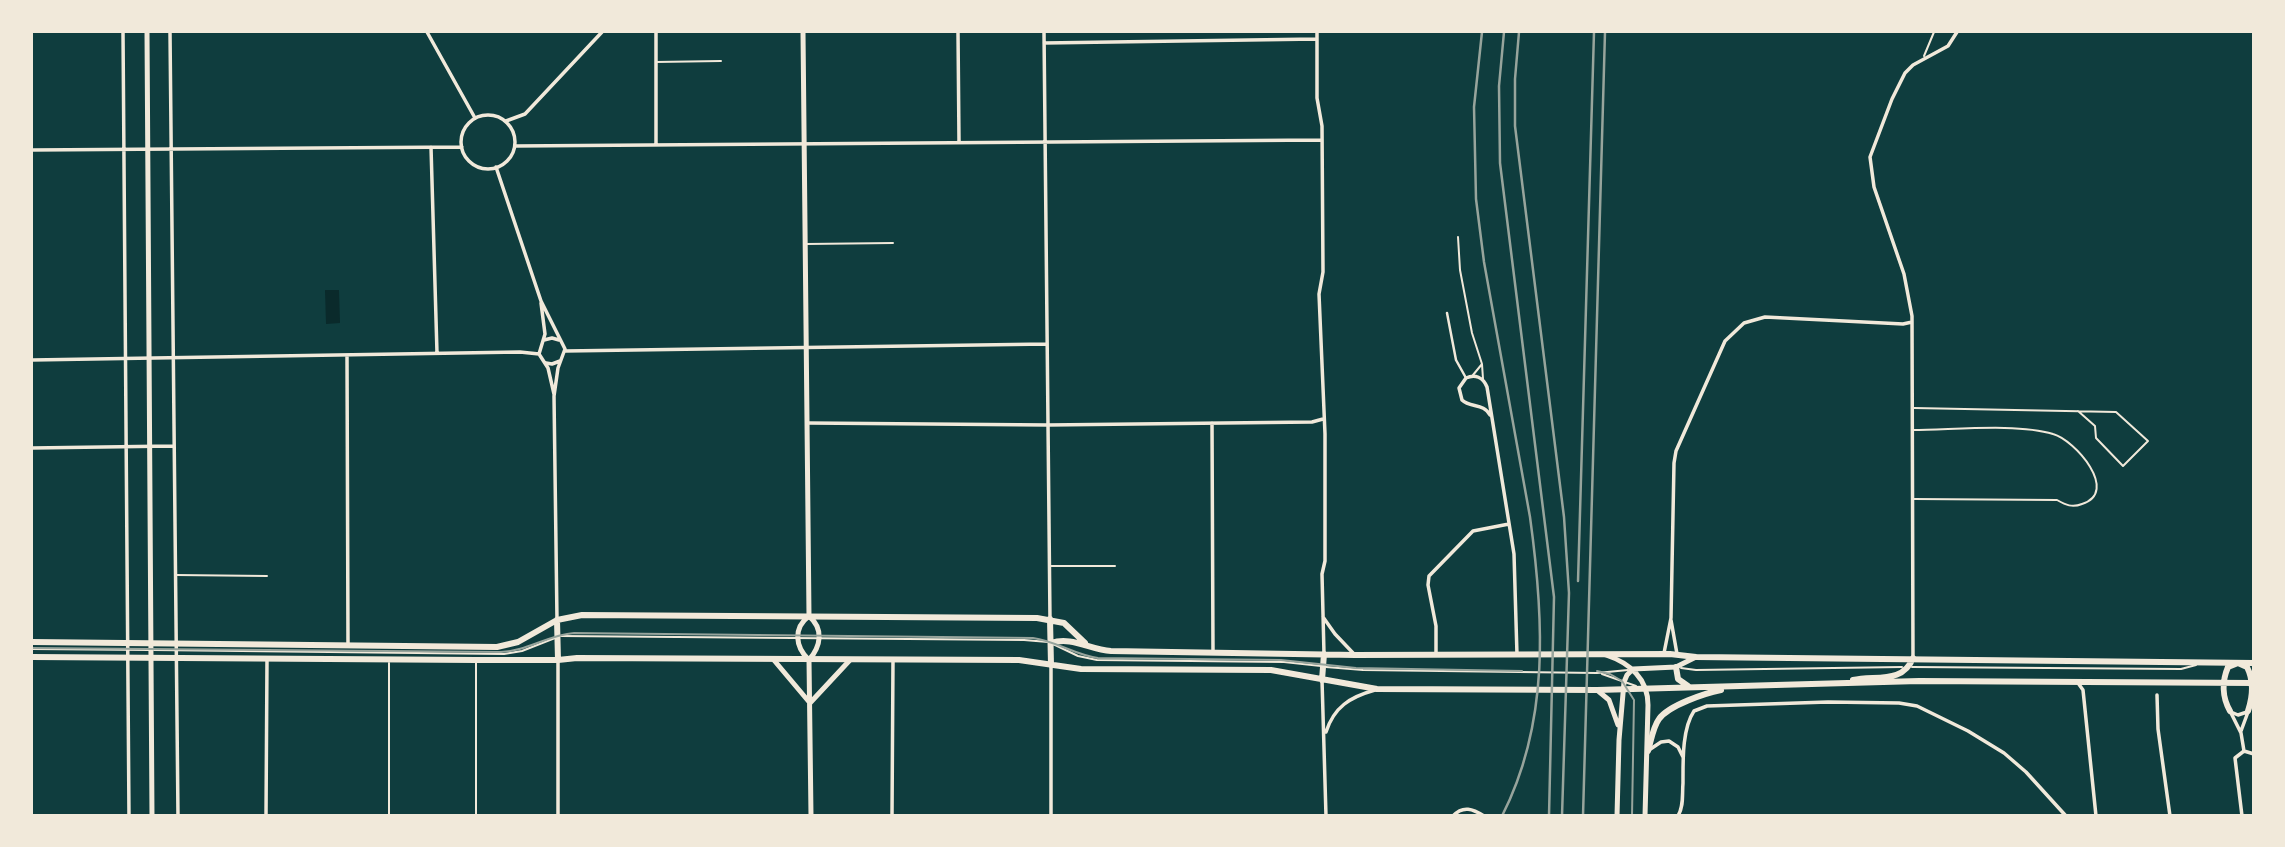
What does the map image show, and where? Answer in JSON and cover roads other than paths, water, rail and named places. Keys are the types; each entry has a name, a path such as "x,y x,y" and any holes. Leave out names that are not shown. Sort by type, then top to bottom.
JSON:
{"main road":[{"path":"147,32 152,816"},
{"path":"803,32 809,616 816,623 820,638 809,660 811,816"},
{"path":"32,642 128,646 151,650 348,645 504,646 518,642 557,620 582,615 809,616 1050,619 1068,625 1092,648"},
{"path":"809,616 802,623 797,637 801,650 809,660"},
{"path":"1050,619 1051,665"},
{"path":"557,620 558,660"},
{"path":"1051,643 1068,640 1111,651 1213,653 1677,654 2253,663"},
{"path":"32,657 128,658 151,650 176,650 268,659 1019,660 1081,669 1272,670 1377,689 1597,690 1624,686 1646,689 1919,681 2253,683"},
{"path":"1322,680 1324,654"},
{"path":"1600,654 1618,659 1633,669 1646,689 1648,705 1645,816"},
{"path":"1677,654 1678,678 1690,688"},
{"path":"1617,816 1619,740 1627,674 1633,669 1676,667 1696,656"},
{"path":"1834,684 1862,678 1891,677 1908,667 1913,658"},
{"path":"773,659 810,703"},
{"path":"810,703 849,660"},
{"path":"2230,711 2224,696 2224,683 2227,669 2238,663"},
{"path":"2238,663 2247,667 2253,683 2248,710"},
{"path":"1647,751 1657,722 1670,710 1708,693 1751,686"},
{"path":"1597,690 1607,697 1613,708 1619,740"}],"street":[{"path":"123,32 129,816"},
{"path":"170,32 178,816"},
{"path":"427,32 475,118"},
{"path":"506,121 525,114 602,32"},
{"path":"656,32 656,145"},
{"path":"958,32 960,142"},
{"path":"1044,32 1050,619"},
{"path":"1317,32 1317,98 1322,118 1323,272 1319,289 1319,317 1324,419 1324,654"},
{"path":"1913,658 1912,322 1904,274 1874,187 1870,158 1905,73 1923,59 1948,46 1957,32"},
{"path":"1044,43 1317,39"},
{"path":"493,115 506,121 514,133 515,146 507,161 496,167 477,166 466,157 462,146 464,129 475,118 493,115"},
{"path":"515,146 1322,140"},
{"path":"32,150 462,146"},
{"path":"430,147 437,354"},
{"path":"496,167 541,301 565,351 560,361 554,396 557,620"},
{"path":"541,301 544,341"},
{"path":"1447,313 1456,360 1468,377 1483,380 1487,387 1515,574 1517,655"},
{"path":"1664,654 1671,618 1675,456 1727,337 1744,323 1765,317 1903,324 1912,322"},
{"path":"539,354 544,341 552,338 561,341"},
{"path":"565,351 1047,344"},
{"path":"32,360 520,352 539,354 546,362 554,396"},
{"path":"346,356 348,645"},
{"path":"546,362 552,364 560,361"},
{"path":"1468,377 1459,388 1462,400 1466,404 1487,409 1490,415"},
{"path":"807,423 1048,425 1312,422 1324,419"},
{"path":"1212,423 1213,653"},
{"path":"32,448 173,446"},
{"path":"1436,655 1436,626 1428,585 1429,576 1473,531 1509,524"},
{"path":"1322,616 1335,635 1355,655"},
{"path":"1671,618 1677,654"},
{"path":"266,816 268,659"},
{"path":"558,660 558,816"},
{"path":"892,816 893,660"},
{"path":"1051,665 1051,816"},
{"path":"1322,680 1326,816"},
{"path":"2076,682 2083,690 2096,816"},
{"path":"1325,734 1330,720 1344,703 1377,689"},
{"path":"2157,695 2158,729 2170,816"},
{"path":"1678,816 1682,807 1683,758 1690,718 1694,711 1702,707 1828,702 1907,704 1930,712 2004,753 2026,772 2066,816"},
{"path":"2230,711 2240,715 2248,710"},
{"path":"2241,733 2248,710"},
{"path":"2230,711 2241,733 2244,751"},
{"path":"1647,751 1661,742 1669,741 1678,747 1683,758"},
{"path":"2242,816 2234,762 2237,755 2244,751 2253,754"},
{"path":"1453,816 1457,811 1467,808 1484,816"}],"lane":[{"path":"1923,59 1934,32"},
{"path":"656,62 721,61"},
{"path":"1458,237 1460,271 1472,333 1482,364 1483,380"},
{"path":"805,244 893,243"},
{"path":"1468,377 1482,364"},
{"path":"1913,408 2078,411 2116,412 2148,441 2123,466 2096,438 2095,426 2078,411"},
{"path":"1913,430 2009,429 2056,435 2091,467 2097,487 2090,502 2071,506 2057,500 1913,499"},
{"path":"1050,566 1115,566"},
{"path":"175,575 267,576"},
{"path":"176,650 504,654 522,651 557,637 584,635 1032,640 1051,643 1092,659 1277,662 1357,670 1597,673 1633,669"},
{"path":"32,649 128,646"},
{"path":"389,660 389,816"},
{"path":"476,660 476,816"},
{"path":"1676,667 1696,670 1908,667 2181,669 2207,662"},
{"path":"1597,673 1624,686"}],"water":[{"path":"325,290 339,290 340,323 326,324"}],"tram line":[{"path":"32,648 501,652 574,633 1033,638 1098,658 1281,660 1356,668 1522,671"},
{"path":"1597,671 1622,681 1634,700 1632,816"}],"railway":[{"path":"1482,32 1474,107 1476,199 1484,262 1530,517 1540,631 1536,707 1529,744 1518,780 1502,816"},
{"path":"1504,32 1499,86 1500,163 1554,597 1549,816"},
{"path":"1519,32 1515,126 1564,517 1569,593 1562,816"},
{"path":"1578,581 1594,32"},
{"path":"1583,816 1605,32"}]}
